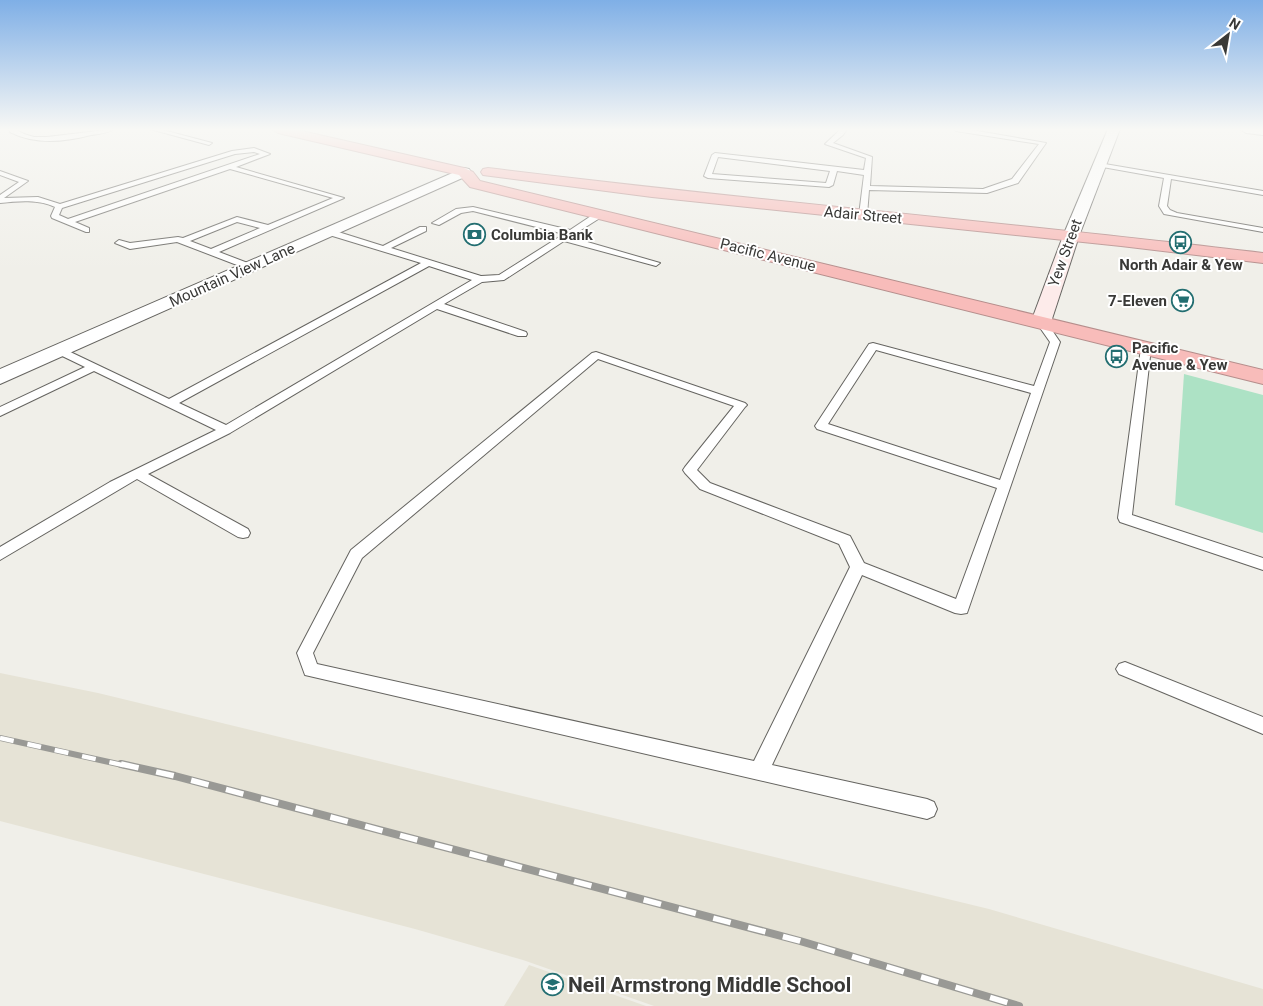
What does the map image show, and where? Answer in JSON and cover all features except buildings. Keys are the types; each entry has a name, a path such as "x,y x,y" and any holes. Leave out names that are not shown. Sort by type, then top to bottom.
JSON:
{"highway":[{"name":"Pacific Avenue","path":"468,176 470,182 475,184 1263,377"},
{"name":"Adair Street","path":"526,176 652,194 1071,236 1263,258"}],"street":[{"name":"Mountain View Lane","path":"0,377 455,176"},
{"name":"Yew Street","path":"1040,322 1095,176"}],"lane":[{"path":"0,200 24,181 9,176"},
{"path":"0,200 34,199 53,202 59,206 159,176"},
{"path":"67,222 203,176"},
{"path":"211,252 340,198 262,176"},
{"path":"708,176 829,185 832,176"},
{"path":"863,215 868,188 868,176"},
{"path":"868,188 984,191 1015,181 1019,176"},
{"path":"1162,176 1263,193"},
{"path":"1168,177 1163,206 1168,212 1263,230"},
{"path":"59,206 55,216 86,230"},
{"path":"436,222 459,211 473,208 572,233"},
{"path":"329,232 480,279 501,278 600,214"},
{"path":"183,241 237,219 268,228"},
{"path":"383,249 423,229"},
{"path":"562,238 656,263"},
{"path":"119,243 130,246 178,239 250,267"},
{"path":"170,403 428,263"},
{"path":"0,554 114,485 226,430 480,279"},
{"path":"436,305 522,334"},
{"path":"927,808 311,670 305,653 356,554 596,355 741,405 690,470 705,486 845,540 858,567 961,608 1055,342 1040,322"},
{"path":"1004,486 821,426 873,346 1038,391"},
{"path":"1146,348 1125,518 1263,564"},
{"path":"60,350 226,430"},
{"path":"0,412 94,367"},
{"path":"138,474 243,533"},
{"path":"760,770 858,567"},
{"path":"1125,669 1263,726"}],"shaded area":[{"path":"0,673 98,693 989,909 1263,989 1263,1006 654,1006 523,960 415,929 0,821"},
{"name":"Neil Armstrong Middle School","path":"529,965 646,1006 504,1006"}],"green space":[{"path":"1184,374 1263,395 1263,533 1175,505"}],"railway":[{"path":"0,738 127,766"},
{"path":"121,764 175,776 800,941 1019,1006"}],"place":[{"name":"Columbia Bank","path":"475,235"},
{"name":"North Adair & Yew","path":"1181,242"},
{"name":"7-Eleven","path":"1183,301"},
{"name":"Pacific Avenue & Yew","path":"1116,357"},
{"name":"Neil Armstrong Middle School","path":"552,985"}]}
